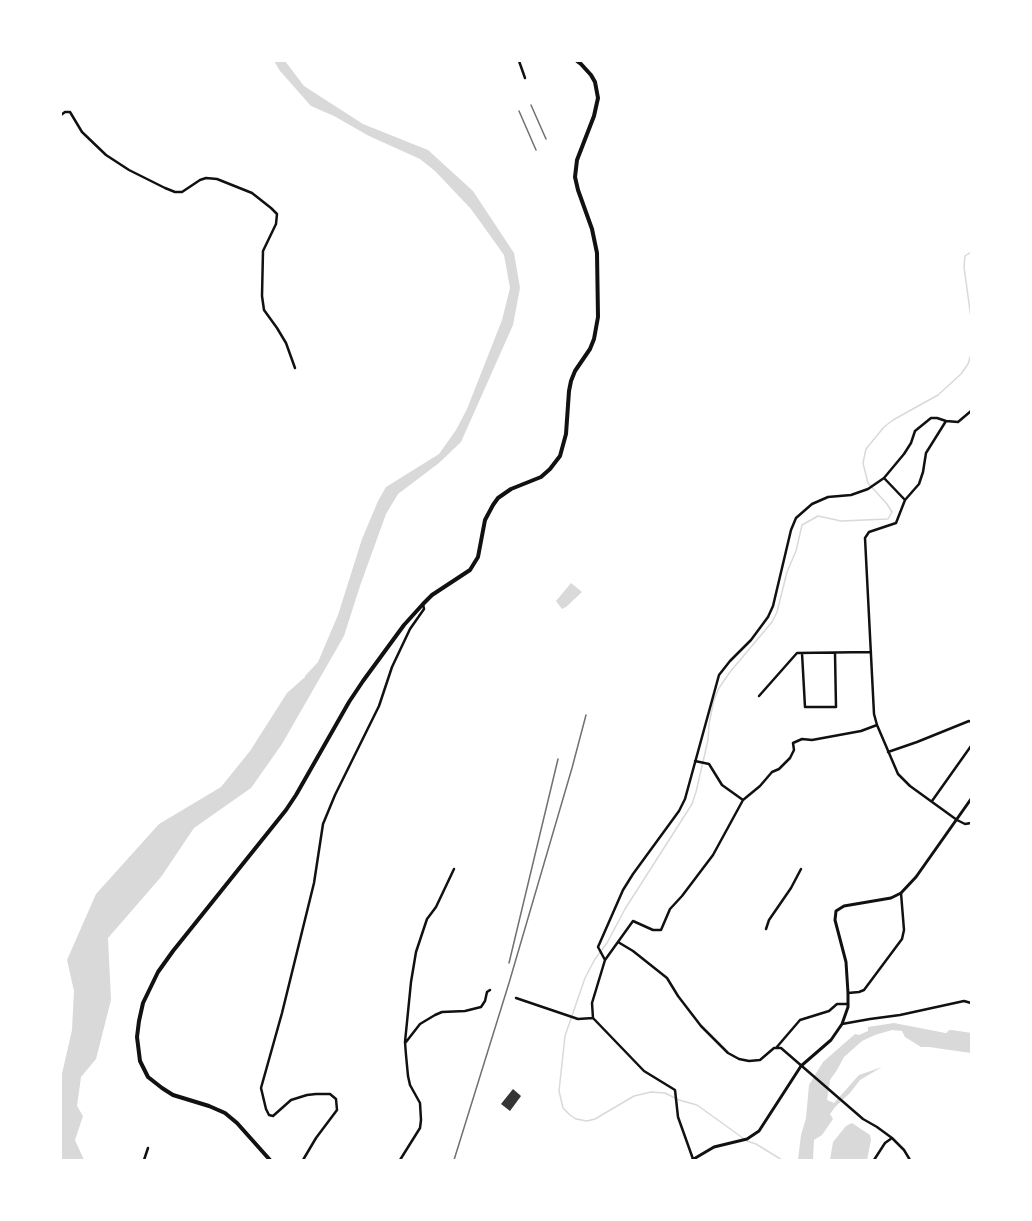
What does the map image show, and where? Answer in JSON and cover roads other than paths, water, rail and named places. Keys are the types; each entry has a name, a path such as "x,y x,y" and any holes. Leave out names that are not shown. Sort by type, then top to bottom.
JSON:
{"highway":[{"path":"270,1160 237,1123 225,1113 209,1106 173,1095 148,1077 140,1061 137,1037 143,1003 158,972 173,951 286,810 349,702 404,625 432,595 470,570 478,557 488,512 498,498 511,489 541,477 560,456 566,434 571,382 575,371 590,349 596,330 598,317 597,253 592,229 575,178 577,160 594,116 598,98 595,82 591,75 577,61"}],"street":[{"path":"519,61 525,78"},
{"path":"61,115 65,112 70,112 82,132 106,155 129,170 165,188 175,192 182,192 200,180 206,178 216,179 252,193 277,214 276,224 263,251 262,288 264,310 286,343 295,368"},
{"path":"605,960 598,948 623,890 679,811 687,792 694,761 719,675 761,628 773,606 791,530 796,518 812,504 828,497 851,495 868,489 884,478 904,454 911,443 915,431 931,418 958,422 971,411"},
{"path":"946,421 926,453 923,472 919,484 905,500 896,523 869,532 865,538 874,714 877,726 898,774 910,786 957,820 965,824 971,823"},
{"path":"884,478 905,500"},
{"path":"303,1160 316,1138 337,1110 336,1099 330,1094 307,1095 292,1100 273,1116 269,1115 266,1109 262,1088 314,883 324,824 335,795 379,706 392,667 410,629 424,609 423,604"},
{"path":"802,653 805,707 836,707 835,652"},
{"path":"759,696 796,653 871,652"},
{"path":"888,752 969,721 971,722"},
{"path":"877,726 861,732 812,740 802,739 793,744 794,750 790,758 779,769 772,772 760,786 743,800 713,855 682,896 670,909 661,930 654,930 633,921 605,960 592,1004 593,1018 644,1071 675,1090 677,1093 678,1116 692,1160 714,1147 747,1139 764,1126 802,1066 831,1040 842,1024 847,1012 848,993 846,962 835,920 836,911 844,906 891,898 902,893 916,877 971,799"},
{"path":"932,801 971,746"},
{"path":"694,761 709,764 722,785 743,800"},
{"path":"400,1160 420,1128 421,1120 420,1103 410,1085 408,1076 405,1042 411,982 416,952 427,919 436,907 454,869"},
{"path":"766,929 769,920 791,888 801,869"},
{"path":"848,993 864,990 902,939 904,930 902,893"},
{"path":"618,942 633,951 667,978 678,996 701,1026 728,1053 739,1059 749,1061 760,1060 776,1048 800,1020 830,1012 837,1004 848,1004"},
{"path":"405,1042 420,1024 435,1015 442,1012 465,1011 481,1007 485,1001 487,992 490,990"},
{"path":"516,998 578,1019 593,1018"},
{"path":"842,1024 900,1015 964,1001 971,1003"},
{"path":"776,1048 781,1048 853,1111 892,1138 904,1150 910,1160"},
{"path":"874,1160 885,1143 892,1138"},
{"path":"144,1160 148,1148"}],"waterway":[{"path":"971,252 965,256 964,267 971,318"},
{"path":"782,1160 756,1144 747,1141 697,1105 679,1100 665,1093 651,1092 634,1096 595,1119 587,1121 576,1119 563,1108 559,1091 565,1036 585,978 595,959 607,943 625,909 692,804 708,740 709,724 714,700 719,688 730,672 772,622 777,612 787,572 796,551 802,525 818,516 841,521 888,519 892,512 887,504 868,483 863,463 866,449 884,427 893,420 938,395 961,374 968,364 971,354"},
{"path":"951,1035 971,1038"}],"railway":[{"path":"531,105 546,139"},
{"path":"519,111 536,150"},
{"path":"454,1160 509,983 586,715"},
{"path":"509,963 558,759"}]}
